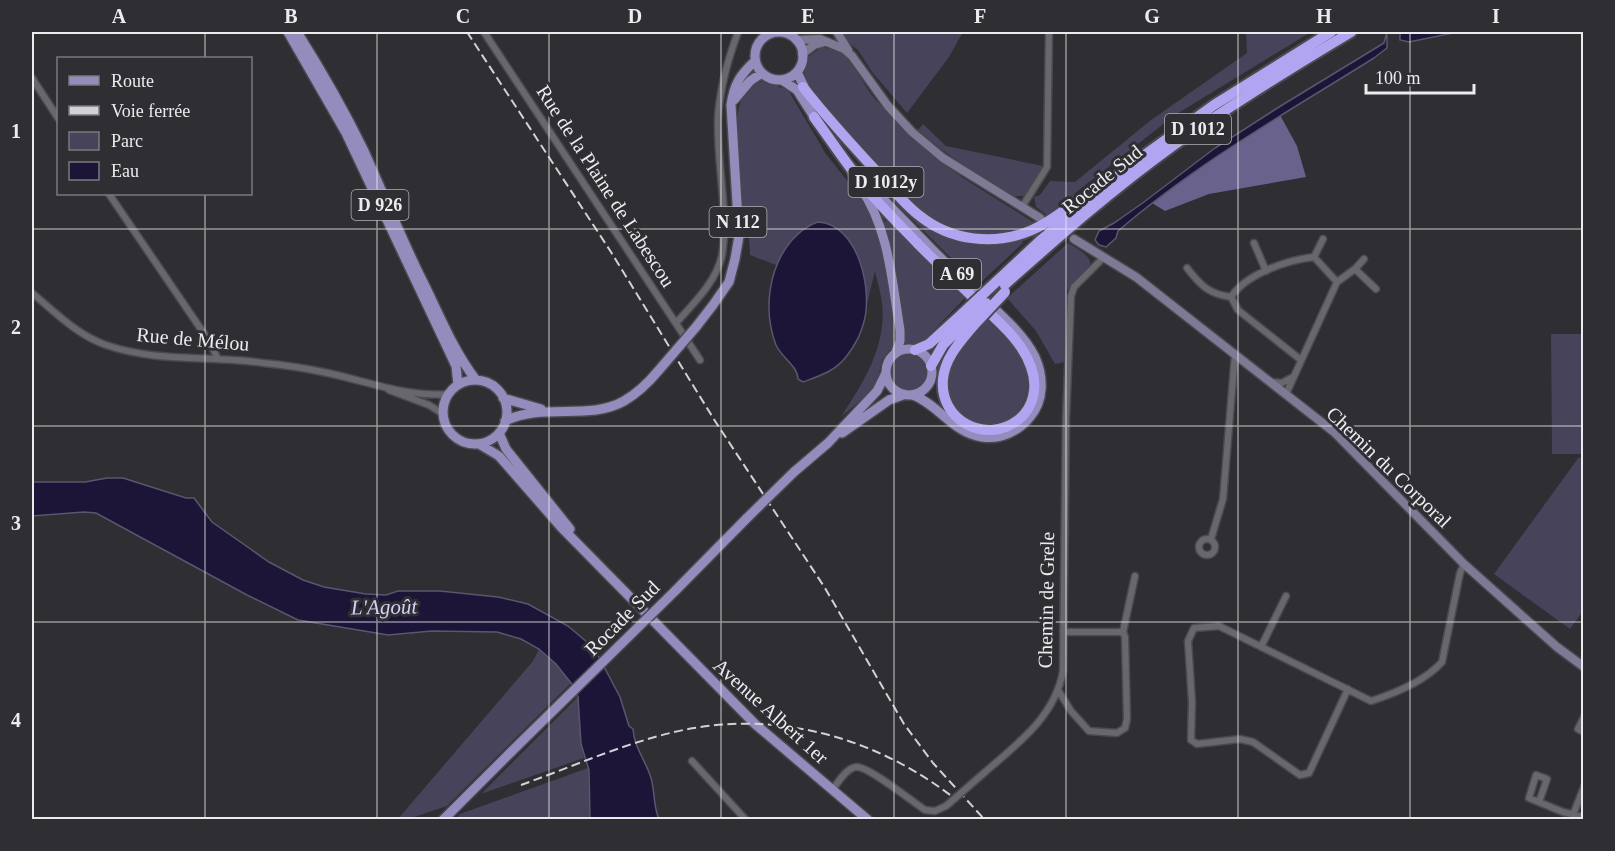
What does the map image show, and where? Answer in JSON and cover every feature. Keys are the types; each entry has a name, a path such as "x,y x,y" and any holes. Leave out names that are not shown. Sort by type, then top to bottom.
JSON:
{"highway":[{"name":"Rocade Sud","path":"931,366 943,345 1091,198 1132,164 1214,105 1331,32"},
{"name":"Rocade Sud","path":"1001,288 1088,212 1174,145 1260,87 1351,32"},
{"name":"D 1012y","path":"803,87 827,118 909,206 930,223 954,235 992,239 1011,237 1032,230 1070,206 1119,169 1132,164"},
{"name":"A 69","path":"814,117 869,191 918,244 1005,328 1025,353 1034,376 1035,390 1032,400 1022,418 1002,429 980,430 968,426 959,421 946,401 943,390 945,368 969,319"},
{"name":"Rocade Sud","path":"915,350 969,319"}],"main road":[{"name":"D 926","path":"288,32 323,90 356,153 456,366 458,385"},
{"name":"D 926","path":"300,33 363,150 401,237 465,366 476,380 494,387 503,398"},
{"path":"782,80 797,72 802,54 796,40 783,33 768,35 758,44 755,52 755,61 762,73 769,78 782,80 796,90 838,158 869,200 879,222 888,257 900,330 900,341 895,354 886,366 887,379 893,389 908,395 927,388 931,381 931,366 928,358 915,350 908,349 895,354"},
{"name":"N 112","path":"505,421 518,415 546,410 596,410 623,402 643,388 659,370 696,327 729,282 739,236 731,105 734,89 744,72 755,61"},
{"path":"797,72 803,87"},
{"path":"731,105 750,81 762,73"},
{"name":"A 69","path":"803,87 843,152 864,178 938,256 1004,320 1030,349 1040,370 1038,406 1020,427 994,438 982,438 960,430 928,403 908,395"},
{"name":"Rocade Sud","path":"828,443 877,391 886,373"},
{"path":"476,380 458,385 448,394 443,414 444,422 453,435 464,442 479,444 499,456 561,527 587,552"},
{"name":"Rocade Sud","path":"443,819 794,472 828,443 889,400 908,395"},
{"path":"479,444 499,433 505,421 506,406 503,398"},
{"name":"N 112","path":"503,398 546,410"},
{"path":"499,433 506,449 587,552"},
{"name":"Avenue Albert 1er","path":"587,552 755,724 868,819"}],"street":[{"name":"Rue de la Plaine de Labescou","path":"484,32 700,360"},
{"path":"676,323 711,281 722,256 723,221 718,117 721,90 738,32"},
{"path":"837,32 888,106 917,136 944,158 1040,218"},
{"path":"1023,207 1047,167 1049,32"},
{"path":"796,40 812,38 827,41 844,49 852,56"},
{"path":"802,54 814,45 827,41"},
{"path":"32,78 57,116"},
{"path":"110,195 209,341 218,359"},
{"path":"1314,257 1323,239"},
{"name":"Chemin du Corporal","path":"1074,240 1136,277 1334,432 1464,564 1557,647 1584,667"},
{"path":"1254,243 1266,271"},
{"name":"Chemin de Grele","path":"832,790 851,769 861,767 925,810 935,811 946,806 1043,718 1054,701 1063,671 1066,419 1071,297 1074,288 1104,257"},
{"path":"1231,297 1238,286 1266,271 1291,261 1314,257"},
{"path":"1314,257 1337,282"},
{"path":"1286,394 1337,282 1364,259"},
{"path":"1187,268 1197,281 1214,295 1231,297"},
{"path":"1355,268 1376,289"},
{"name":"Rue de Mélou","path":"32,293 69,325 106,345 149,355 261,362 322,372 430,396 448,394"},
{"path":"1231,297 1238,310 1301,360"},
{"path":"1211,539 1223,500 1235,354"},
{"path":"1270,382 1282,383 1294,375"},
{"name":"Rue de Mélou","path":"366,382 429,405 443,414"},
{"path":"1348,690 1309,773 1300,775 1253,741 1240,739 1197,744 1191,740 1192,702 1188,641 1194,628 1219,626 1371,701 1385,697 1433,672 1442,662 1460,573 1464,564"},
{"path":"1058,690 1067,706 1089,731 1095,733 1121,732 1125,728 1127,719 1123,632 1135,576"},
{"path":"1261,647 1286,596"},
{"path":"1063,632 1123,632"},
{"path":"1584,717 1578,729 1584,732"},
{"path":"692,760 746,819"},
{"path":"1573,815 1584,786"},
{"path":"1539,802 1584,817"}],"green space":[{"path":"823,32 963,32 949,57 907,113 872,72 858,50 843,38"},
{"path":"1246,32 1311,32 1175,115 1047,215 1036,207 1034,197 1040,195 1050,181 1075,182 1151,120 1247,53"},
{"path":"822,48 832,49 847,59 875,99 927,151 968,181 1035,223 1016,232 999,236 997,233 980,233 953,228 931,218 912,201 825,105 823,106 812,91 804,68 812,54"},
{"path":"763,81 788,90 826,154 860,197 874,220 880,240 897,333 896,342 882,360 876,387 841,417 865,377 877,349 883,319 880,291 875,271 866,308 862,269 818,222 799,233 776,265 750,255 748,217 741,208 737,123 738,112 745,93"},
{"path":"923,124 946,146 1043,166 1024,196 1014,196 940,148 918,130"},
{"path":"844,142 944,235 1021,239 1023,243 978,285 881,188"},
{"path":"887,221 965,298 924,340 918,343 907,344 904,341 889,242 883,223"},
{"path":"1068,243 1080,250 1090,261 1086,271 1067,291 1065,362 1055,364 1036,331 1007,298"},
{"path":"986,318 1017,351 1024,364 1027,378 1027,391 1020,409 1008,420 993,424 978,423 963,417 952,405 947,390 952,364 960,350"},
{"path":"1551,334 1583,334 1583,454 1552,454"},
{"path":"909,354 922,359 927,372 922,385 909,390 896,385 891,372 896,359"},
{"path":"1579,457 1584,460 1583,611 1570,629 1494,574"},
{"path":"539,649 556,664 571,683 447,806 408,819 397,820 533,661"},
{"path":"578,697 584,758 481,794"},
{"path":"588,768 590,819 454,820 460,814"}],"shaded area":[{"path":"1280,115 1297,146 1306,177 1209,194 1165,211 1152,203 1200,167"}],"water":[{"path":"1387,32 1387,48 1374,58 1179,183 1118,231 1116,238 1106,247 1099,245 1095,240 1099,231 1144,202 1215,148 1384,43"},
{"path":"1400,32 1458,32 1409,42 1400,40"},
{"path":"818,222 832,226 844,234 853,247 864,279 866,311 860,333 846,357 831,370 803,382 798,379 795,370 776,345 770,318 770,290 784,251 801,232"},
{"name":"L'Agoût","path":"123,478 186,498 194,498 212,522 269,562 303,580 324,587 366,594 386,595 398,591 440,591 498,597 528,604 568,626 594,648 620,697 629,726 633,729 651,778 659,819 590,819 589,770 581,744 578,697 571,683 556,664 539,649 521,639 497,632 432,631 388,635 298,620 96,513 32,516 32,482 85,482"}],"railway":[{"path":"467,32 611,252 715,421 825,588 904,724 933,763 985,820"},
{"path":"521,785 629,745 672,732 730,724 765,724 834,736 867,748 899,762 958,801"}]}
